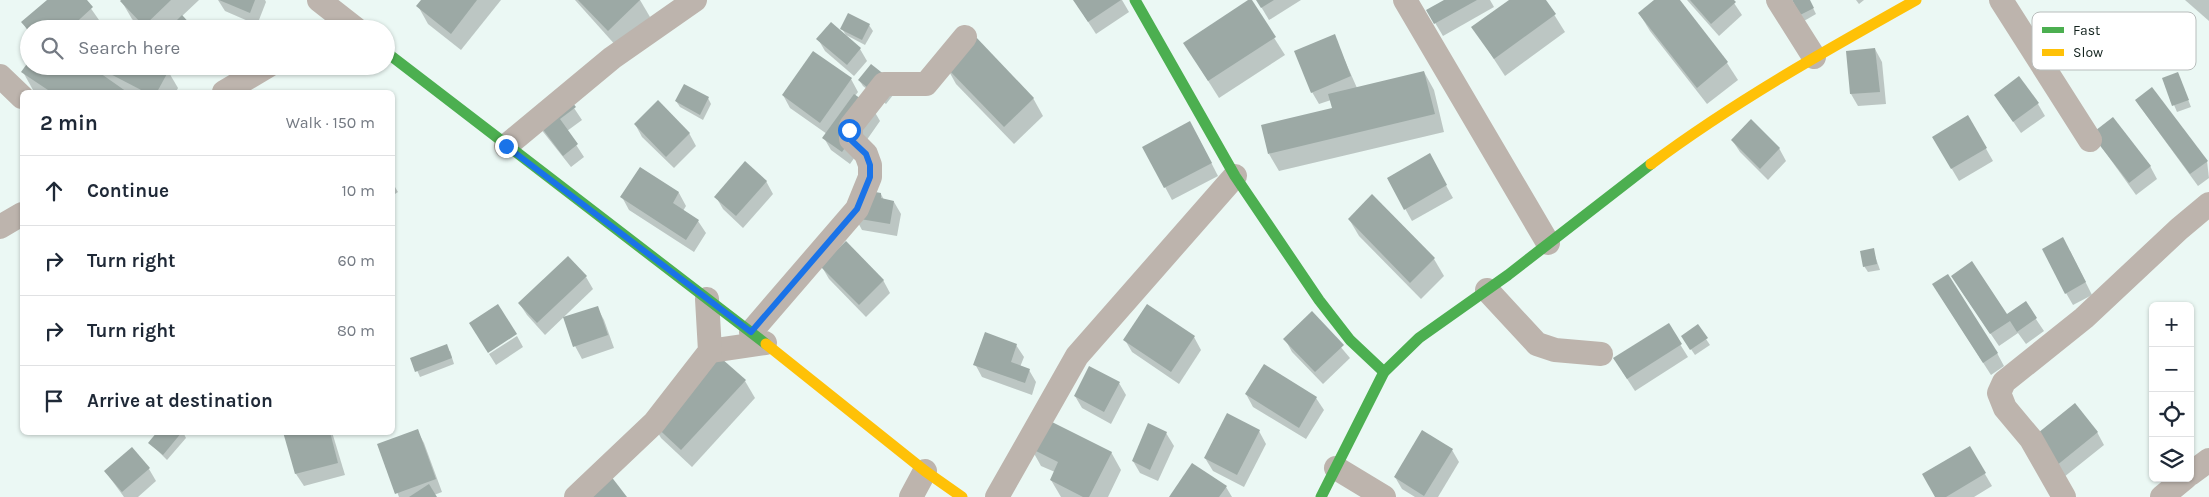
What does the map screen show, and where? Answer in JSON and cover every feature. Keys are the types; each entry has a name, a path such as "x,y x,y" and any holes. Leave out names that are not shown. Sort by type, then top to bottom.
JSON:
{"street":[{"path":"319,0 338,20"},
{"path":"506,146 612,58 695,0"},
{"path":"1135,0 1234,176 1319,300 1350,340 1384,372"},
{"path":"1405,0 1548,243"},
{"path":"1778,0 1814,57"},
{"path":"1321,497 1373,390 1384,372 1419,338 1487,290 1679,143 1814,57 1916,0"},
{"path":"2000,0 2032,50"},
{"path":"576,497 654,423 710,351 758,338 857,209 870,177 870,165 866,154 850,139 851,126 884,84 926,84 965,37"},
{"path":"395,59 962,497"},
{"path":"2045,70 2090,140"},
{"path":"227,90 253,75"},
{"path":"0,76 20,94"},
{"path":"997,497 1077,356 1234,176"},
{"path":"2064,497 2031,439 2006,408 1999,393 2004,382 2084,318 2179,229 2209,204"},
{"path":"0,227 20,215"},
{"path":"1487,290 1537,344 1555,350 1601,354"},
{"path":"707,299 710,351"},
{"path":"2194,471 2209,460"},
{"path":"1336,468 1384,497"},
{"path":"911,497 926,471"},
{"path":"2162,497 2180,482"}],"building":[{"path":"47,0 87,0 93,7 79,20 23,20"},
{"path":"171,0 150,20 138,20 120,1"},
{"path":"219,0 255,0 250,13"},
{"path":"421,0 477,0 451,34 416,6"},
{"path":"578,0 640,0 608,31"},
{"path":"1073,0 1121,0 1088,22"},
{"path":"1248,0 1252,0 1276,37 1208,81 1183,43"},
{"path":"1256,0 1274,0 1261,8"},
{"path":"1444,0 1477,0 1434,24 1426,10"},
{"path":"1509,0 1546,0 1556,14 1494,59 1471,27"},
{"path":"1654,0 1680,0 1728,62 1697,88 1638,13"},
{"path":"1690,0 1734,0 1736,2 1711,24"},
{"path":"1792,0 1810,0 1814,8 1800,15"},
{"path":"848,13 870,24 862,40 840,29"},
{"path":"182,15 187,20 177,20"},
{"path":"831,22 861,48 847,65 816,39"},
{"path":"1335,34 1351,76 1311,93 1294,51"},
{"path":"975,36 1034,98 1004,127 945,66"},
{"path":"1875,48 1880,92 1850,94 1846,51"},
{"path":"813,51 852,78 820,123 782,95"},
{"path":"871,64 895,83 882,99 858,80"},
{"path":"1424,71 1435,114 1268,154 1261,125 1332,108 1328,94"},
{"path":"2178,72 2189,100 2172,106 2162,78"},
{"path":"26,75 103,75 124,90 48,90"},
{"path":"112,75 166,75 158,90 141,90"},
{"path":"2019,76 2039,103 2013,122 1994,95"},
{"path":"684,84 709,97 700,115 675,101"},
{"path":"2152,87 2208,161 2190,174 2135,100"},
{"path":"563,91 576,107 560,119 578,144 563,156 532,115"},
{"path":"854,94 874,108 842,152 822,138"},
{"path":"658,100 690,133 666,157 634,124"},
{"path":"1968,115 1987,148 1951,169 1932,137"},
{"path":"2113,117 2151,166 2129,183 2091,134"},
{"path":"1751,119 1780,148 1760,169 1731,140"},
{"path":"1190,121 1212,163 1164,188 1142,147"},
{"path":"1430,153 1447,185 1404,210 1387,178"},
{"path":"745,161 767,181 736,216 714,197"},
{"path":"640,167 679,192 673,203 699,220 686,240 620,197"},
{"path":"858,189 881,193 881,198 894,201 890,224 854,218"},
{"path":"1372,194 1435,258 1410,283 1348,219"},
{"path":"2063,237 2086,282 2065,294 2042,249"},
{"path":"846,241 884,280 859,305 820,266"},
{"path":"1874,248 1877,264 1863,267 1860,251"},
{"path":"568,256 587,276 537,323 518,303"},
{"path":"1972,261 2007,314 2026,301 2037,318 2017,332 2010,321 1990,334 1951,276"},
{"path":"1948,274 1998,353 1983,363 1932,284"},
{"path":"498,304 517,334 488,353 469,323"},
{"path":"1147,304 1195,336 1171,372 1123,340"},
{"path":"598,306 608,335 573,347 563,317"},
{"path":"1312,311 1344,345 1315,372 1283,339"},
{"path":"1669,323 1682,344 1627,379 1613,358"},
{"path":"1698,324 1708,338 1690,350 1681,336"},
{"path":"985,332 1017,344 1011,362 1030,369 1025,383 973,365"},
{"path":"447,344 452,358 415,372 410,358"},
{"path":"713,351 746,380 681,450 649,420"},
{"path":"1264,364 1317,397 1299,428 1245,394"},
{"path":"1089,366 1120,382 1104,412 1074,396"},
{"path":"2075,403 2098,432 2056,466 2033,437"},
{"path":"1227,413 1260,430 1237,475 1204,458"},
{"path":"1044,418 1112,452 1089,497 1083,497 1050,480 1058,462 1030,448"},
{"path":"1148,423 1167,432 1150,470 1132,461"},
{"path":"418,429 436,479 395,494 377,444"},
{"path":"1422,430 1453,449 1424,496 1394,477"},
{"path":"155,435 180,435 163,455 148,443"},
{"path":"284,435 331,435 338,463 295,474"},
{"path":"1970,446 1986,473 1946,497 1935,497 1922,474"},
{"path":"132,447 150,468 122,492 104,471"},
{"path":"1192,463 1227,486 1219,497 1169,497"},
{"path":"607,471 627,497 572,497"},
{"path":"429,484 437,497 409,497"}],"traffic: fast":[{"path":"1135,0 1235,176 1319,300 1350,340 1384,372"},
{"path":"395,59 766,344"},
{"path":"1321,497 1384,372 1419,338 1508,275 1651,164"}],"traffic: slow":[{"path":"1651,164 1747,98 1916,0"},
{"path":"766,344 925,471 962,497"}],"route":[{"path":"506,146 751,332 857,209 870,177 870,165 866,154 850,139 849,130"}]}
